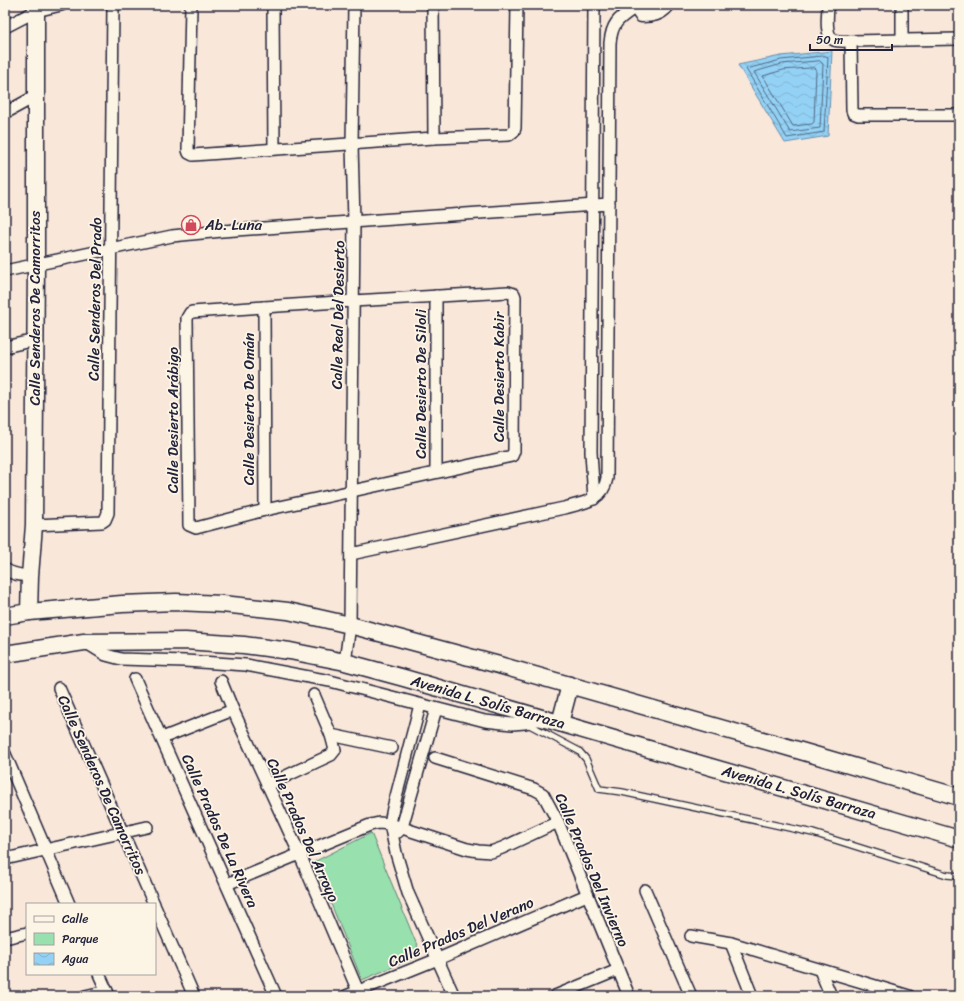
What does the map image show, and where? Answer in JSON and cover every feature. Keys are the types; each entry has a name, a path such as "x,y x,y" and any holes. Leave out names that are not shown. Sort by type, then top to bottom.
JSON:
{"main road":[{"path":"639,8 654,13 666,5"},
{"name":"Calle Senderos De Camorritos","path":"29,612 34,525 36,8"},
{"path":"5,616 29,612 122,604 176,602 222,604 288,611 350,625 570,685 780,744 959,797"},
{"name":"Avenida L. Solís Barraza","path":"5,654 84,642 185,641 244,645 290,651 345,662 404,678 959,839"},
{"path":"560,723 570,685"}],"street":[{"path":"5,27 36,8 61,5"},
{"name":"Calle Senderos Del Prado","path":"34,525 102,522 105,520 108,513 113,5"},
{"path":"191,5 188,150 193,156 434,138 509,136 514,131 517,5"},
{"path":"273,5 274,149"},
{"name":"Calle Real Del Desierto","path":"345,662 350,625 354,222 352,144 354,5"},
{"path":"433,5 434,138"},
{"path":"594,5 591,452 594,499"},
{"path":"828,5 828,31 829,36 834,40 959,39"},
{"path":"902,5 902,40"},
{"path":"350,554 396,543 534,515 594,499 603,491 607,478 611,32 616,22 639,8"},
{"path":"850,41 853,113 858,115 959,115"},
{"path":"5,113 36,96"},
{"path":"5,271 172,236 222,231 609,204"},
{"name":"Calle Desierto Kabir","path":"351,491 510,457 513,454 515,297 511,292 508,292 353,301"},
{"name":"Calle Desierto De Siloli","path":"436,296 436,472"},
{"name":"Calle Desierto Arábigo","path":"351,491 265,510 196,528 191,527 188,522 188,316 192,312 353,301"},
{"name":"Calle Desierto De Omán","path":"264,307 265,510"},
{"path":"5,347 35,340"},
{"path":"5,569 14,574 30,576"},
{"path":"84,642 106,655 121,659 246,665 330,681 485,722 501,724 525,723 544,718"},
{"name":"Calle Prados De La Rivera","path":"135,679 276,996"},
{"name":"Calle Prados Del Arroyo","path":"221,680 233,710 300,855 358,991"},
{"name":"Calle Senderos De Camorritos","path":"59,688 154,903"},
{"path":"267,785 331,756 335,750 331,735 314,694"},
{"path":"420,705 390,824 400,868 408,893 454,996"},
{"path":"394,840 402,827 436,709"},
{"path":"162,738 233,710"},
{"path":"331,735 392,748"},
{"path":"5,754 69,903"},
{"name":"Calle Prados Del Invierno","path":"436,758 539,791 546,798 558,822 629,996"},
{"path":"227,884 370,825 380,823 402,827 468,849 491,852 558,822"},
{"path":"5,859 147,827"},
{"path":"645,890 691,996"},
{"name":"Calle Prados Del Verano","path":"346,996 438,959 587,895"},
{"path":"156,909 194,996"},
{"path":"5,938 26,933"},
{"path":"691,936 731,943 908,996"},
{"path":"731,943 752,996"},
{"path":"555,996 618,970"},
{"path":"820,970 832,996"},
{"path":"85,996 108,994 99,975"}],"lane":[{"path":"525,723 578,751 586,759 599,789 622,792 813,833 947,875 959,876"}],"green space":[{"path":"371,833 421,955 362,980 314,862"}],"water":[{"path":"832,51 828,136 785,143 738,65 781,56"}],"place":[{"name":"Ab. Luna","path":"191,225"}]}
